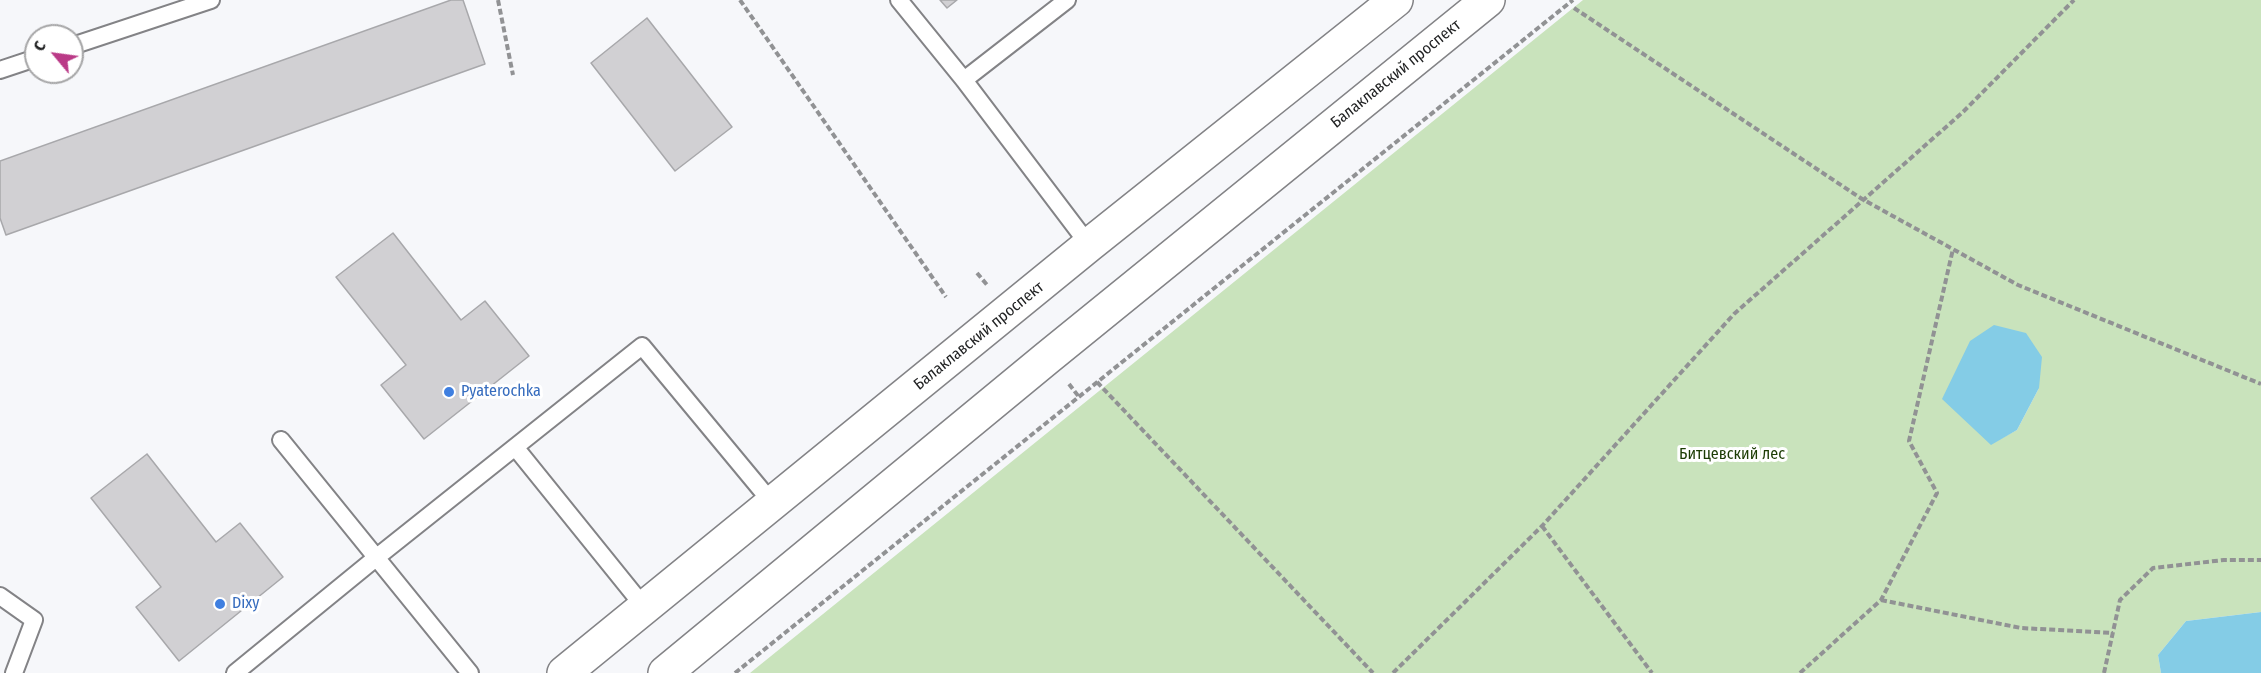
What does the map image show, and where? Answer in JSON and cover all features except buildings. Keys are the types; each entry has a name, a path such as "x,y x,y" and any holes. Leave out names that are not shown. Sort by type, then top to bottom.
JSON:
{"main road":[{"name":"Балаклавский проспект","path":"564,673 1089,245 1396,0"},
{"name":"Балаклавский проспект","path":"665,673 1056,350 1488,0"}],"lane":[{"path":"84,42 211,0"},
{"path":"899,0 964,80 1089,245"},
{"path":"964,80 1067,0"},
{"path":"0,70 24,62"},
{"path":"235,673 642,346 773,504"},
{"path":"281,440 470,673"},
{"path":"515,447 645,608"},
{"path":"0,596 34,620 14,673"}],"path":[{"path":"498,0 513,75"},
{"path":"740,0 946,297"},
{"path":"735,673 1573,0"},
{"path":"1393,673 1542,526 1734,314 1963,112 2074,0"},
{"path":"1574,8 1862,199 2018,285 2261,384"},
{"path":"1800,673 1881,600 1937,493 1909,441 1953,249"},
{"path":"977,273 992,291"},
{"path":"1097,382 1373,673"},
{"path":"1069,384 1079,397"},
{"path":"1542,526 1652,673"},
{"path":"2104,673 2120,600 2153,568 2224,560 2261,560"},
{"path":"1881,600 2021,628 2113,633"}],"green space":[{"name":"Битцевский лес","path":"1583,0 2261,0 2261,612 2186,621 2158,655 2161,673 750,673","holes":["2039,388 2017,430 1991,444"]}],"water":[{"path":"1994,325 2026,333 2042,357 2039,388 2017,430 1991,445 1942,399 1970,341"},
{"path":"2261,612 2261,673 2161,673 2158,655 2186,621"}],"place":[{"name":"Pyaterochka","path":"449,392"},
{"name":"Dixy","path":"220,604"}]}
